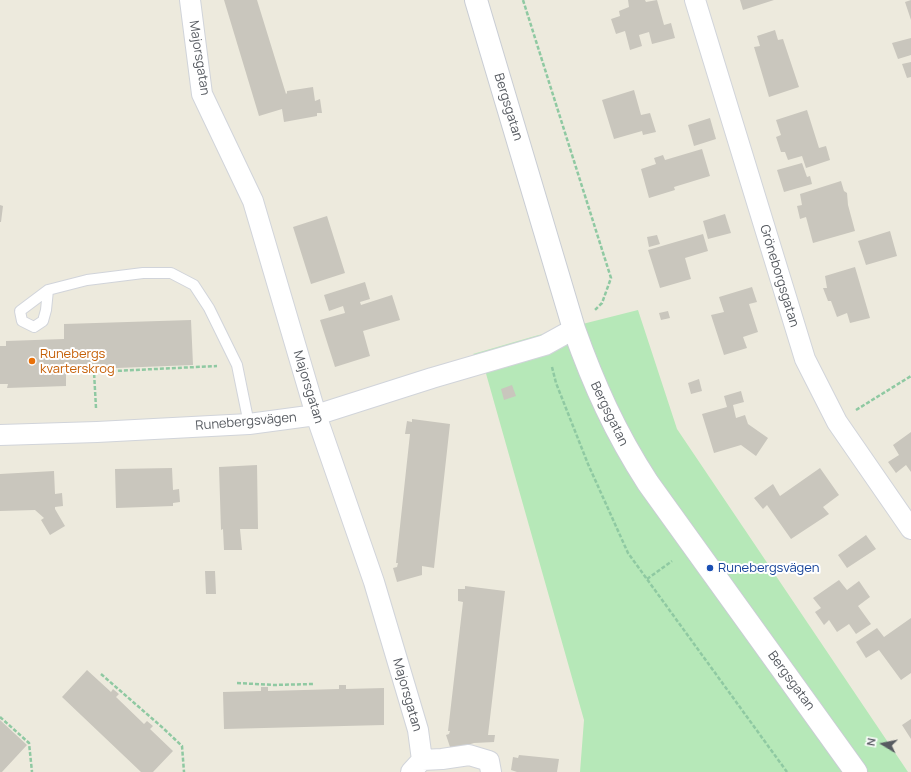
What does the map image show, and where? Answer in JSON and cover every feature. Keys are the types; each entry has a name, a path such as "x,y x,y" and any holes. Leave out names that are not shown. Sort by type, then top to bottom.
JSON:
{"street":[{"name":"Majorsgatan","path":"190,0 202,94 253,201 316,415 374,582 418,730 416,766"},
{"name":"Bergsgatan","path":"476,0 574,329 591,376 608,413 630,455 648,483 856,772"},
{"name":"Gröneborgsgatan","path":"695,0 805,359 837,422 911,529"},
{"name":"Runebergsvägen","path":"0,436 249,424 316,415 432,378 545,345 574,329"},
{"path":"416,766 442,759 469,755 490,761 491,772"}],"lane":[{"path":"48,290 87,280 143,273 171,272 194,285 209,308 237,365 249,424"}],"path":[{"path":"523,0 611,278 602,304 574,329"},
{"path":"551,362 556,383 588,464 628,553 787,772"},
{"path":"97,432 94,372 237,365"},
{"path":"837,422 911,376"},
{"path":"647,579 672,561"},
{"path":"101,674 182,746 184,772"},
{"path":"237,683 274,685 313,684"},
{"path":"0,717 29,743 32,772"}],"green space":[{"path":"638,310 677,429 908,772 580,772 584,720 483,363 473,354 535,336"}],"building":[{"path":"224,0 257,0 286,94 287,91 313,87 315,101 320,99 322,113 317,113 317,116 284,122 282,109 259,116"},
{"path":"628,0 645,0 646,2 657,0 664,25 671,23 675,38 652,44 649,32 639,35 642,46 630,50 625,31 616,34 611,19 620,16 619,11 629,7"},
{"path":"740,0 774,0 743,10"},
{"path":"911,0 911,20 905,2"},
{"path":"775,30 778,40 783,39 799,87 769,97 754,47 760,46 757,36"},
{"path":"911,38 911,55 898,59 892,43"},
{"path":"911,62 911,77 907,78 902,64"},
{"path":"634,90 641,115 650,113 656,132 643,135 642,131 614,139 602,100"},
{"path":"807,110 819,148 826,146 830,160 806,168 802,156 788,160 785,152 781,152 776,137 781,135 776,120"},
{"path":"710,118 716,139 694,146 688,125"},
{"path":"702,149 710,176 674,187 675,190 649,198 641,169 656,164 654,158 663,155 665,160"},
{"path":"802,163 807,177 810,176 812,184 784,192 777,170"},
{"path":"841,181 844,191 847,193 848,205 855,231 813,243 806,217 800,219 797,206 802,205 800,194"},
{"path":"0,205 3,206 1,222 0,222"},
{"path":"725,214 731,233 708,239 703,221"},
{"path":"327,216 345,273 311,284 293,227"},
{"path":"890,231 897,256 866,265 858,241"},
{"path":"703,234 708,251 685,258 691,279 660,288 648,250"},
{"path":"657,235 660,244 649,247 647,237"},
{"path":"855,267 870,318 850,323 847,313 837,317 831,301 828,301 823,288 827,288 825,276"},
{"path":"365,282 370,299 360,302 361,305 392,295 400,320 363,331 370,356 335,367 320,320 345,313 343,306 329,311 324,295"},
{"path":"752,287 757,302 749,304 758,332 743,337 747,348 724,355 711,315 724,312 719,297"},
{"path":"668,311 670,318 661,320 659,313"},
{"path":"191,320 193,365 66,370 66,386 7,388 8,384 0,384 0,346 6,346 6,341 64,339 64,324"},
{"path":"699,379 702,391 691,394 688,383"},
{"path":"512,385 516,396 504,400 501,389"},
{"path":"741,391 744,402 733,405 736,418 745,415 748,424 768,438 756,456 741,445 714,453 702,414 727,407 724,396"},
{"path":"412,419 450,424 434,568 422,566 422,575 397,582 393,568 397,567 398,563 396,563 410,434 405,434 407,421 412,422"},
{"path":"911,432 911,472 906,465 896,473 888,462 899,455 893,445"},
{"path":"257,465 258,529 240,529 242,550 224,550 223,529 221,530 219,467"},
{"path":"172,468 173,490 179,489 180,502 173,503 173,506 116,508 115,469"},
{"path":"820,468 839,495 823,507 829,514 791,539 767,505 763,509 754,498 773,484 780,496"},
{"path":"54,471 55,494 62,493 63,506 55,507 55,509 65,526 50,535 41,520 44,518 35,510 0,511 0,474"},
{"path":"866,535 876,549 847,568 838,555"},
{"path":"205,571 215,571 216,594 206,594"},
{"path":"839,580 847,590 859,581 870,597 858,606 871,624 856,634 849,624 837,632 829,620 824,625 815,612 821,608 813,598"},
{"path":"465,586 505,591 488,735 495,735 494,742 474,743 451,750 446,735 449,734 450,731 448,731 463,602 458,601 458,589 465,589"},
{"path":"911,618 911,673 901,680 879,650 866,658 856,642 877,628 884,637"},
{"path":"87,670 111,692 113,689 119,694 116,697 144,724 147,721 153,726 150,729 173,751 153,772 141,772 62,697"},
{"path":"339,685 346,685 346,689 384,688 384,725 224,729 223,692 261,691 261,687 268,687 268,691 339,689"},
{"path":"911,719 911,739 902,725"},
{"path":"0,720 27,745 2,772 0,772"},
{"path":"519,755 559,759 557,772 517,772 511,770 513,757 518,758"}],"place":[{"name":"Runebergs kvarterskrog","path":"32,361"},
{"name":"Runebergsvägen","path":"710,568"}]}
